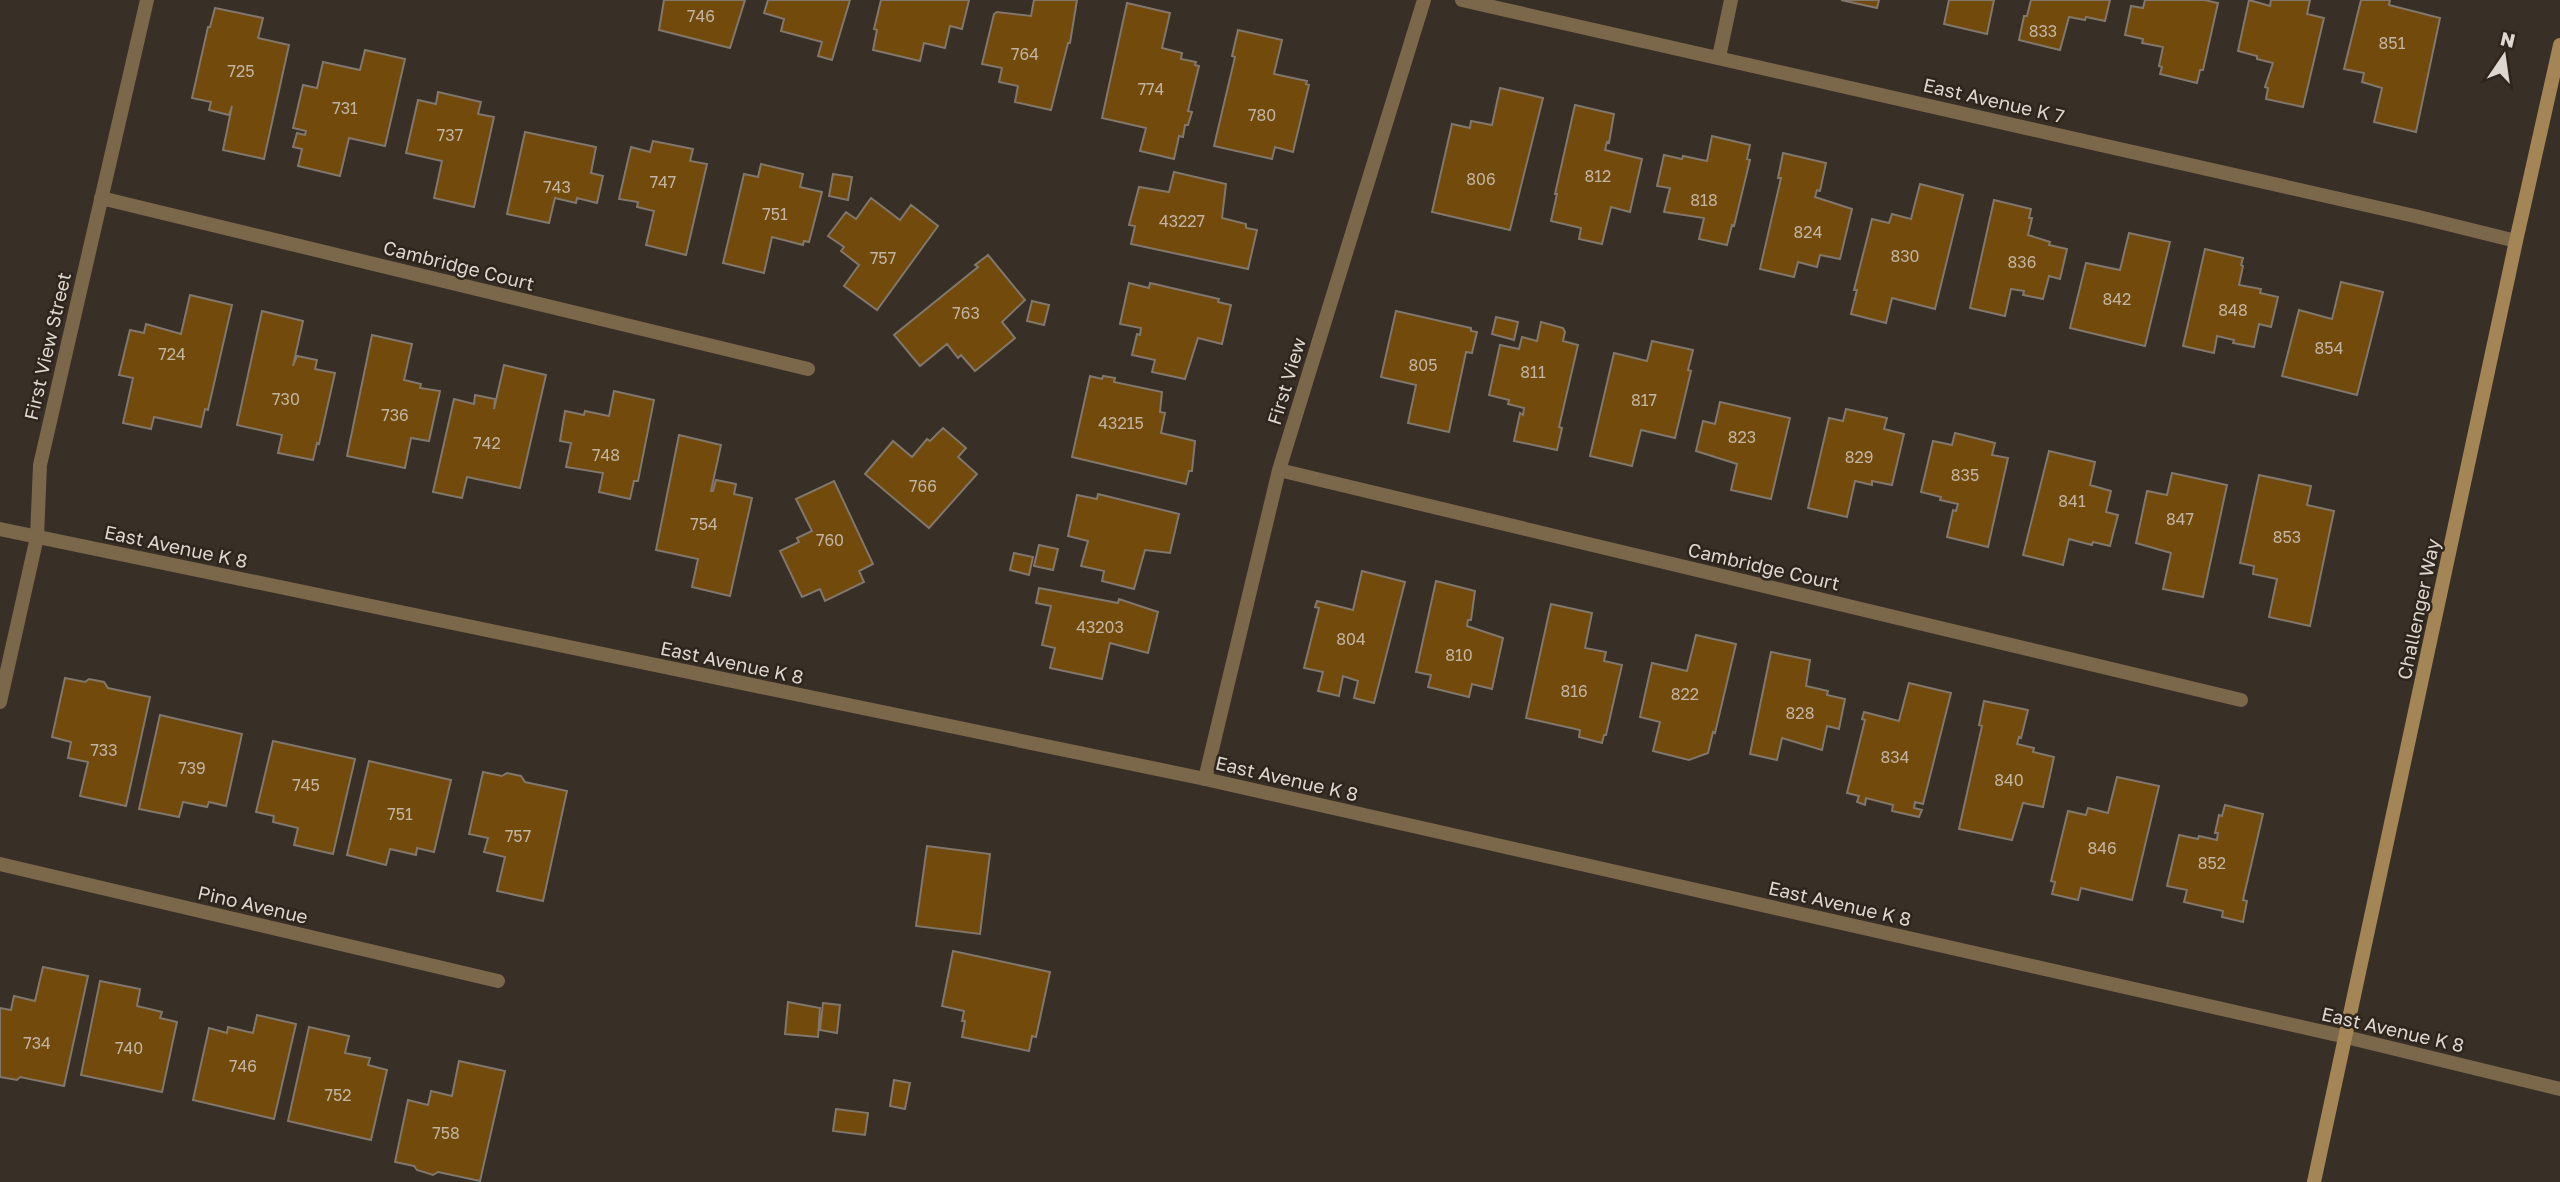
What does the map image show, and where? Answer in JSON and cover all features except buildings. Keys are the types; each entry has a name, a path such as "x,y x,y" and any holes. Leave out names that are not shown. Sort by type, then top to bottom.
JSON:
{"main road":[{"name":"Challenger Way","path":"2314,1182 2560,45"}],"street":[{"name":"First View Street","path":"0,702 37,537 40,465 147,0"},
{"name":"First View","path":"1205,779 1279,470 1424,0"},
{"name":"East Avenue K 7","path":"1462,0 2419,216 2516,241"},
{"path":"1719,57 1731,0"},
{"name":"Cambridge Court","path":"101,198 808,369"},
{"name":"Cambridge Court","path":"1279,470 2241,699"},
{"name":"East Avenue K 8","path":"0,529 1205,779 2346,1037 2560,1088"},
{"name":"Pino Avenue","path":"0,864 498,981"}]}
